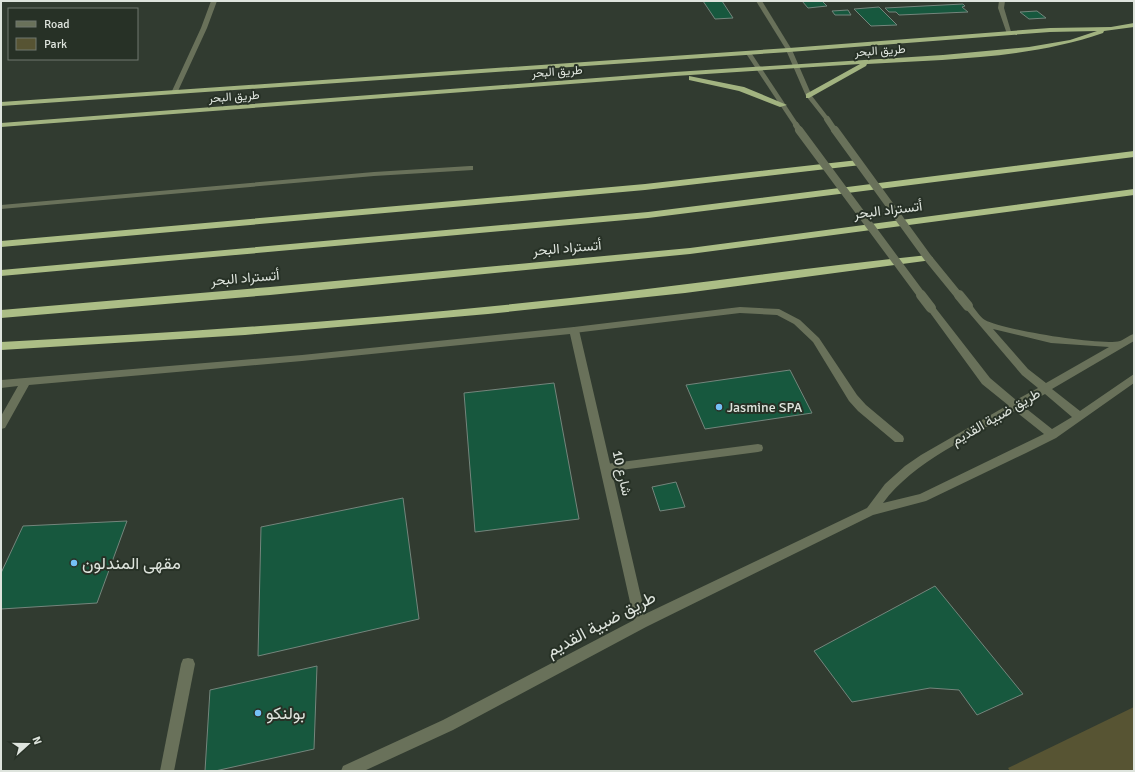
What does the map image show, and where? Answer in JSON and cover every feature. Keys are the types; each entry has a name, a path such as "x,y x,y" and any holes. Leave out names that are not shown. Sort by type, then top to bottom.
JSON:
{"highway":[{"name":"طريق البحر","path":"1,124 675,74 867,63 1029,49 1071,42 1111,29 1134,25"},
{"name":"طريق البحر","path":"1,104 789,50 1050,30 1111,29"},
{"path":"1010,34 1029,49"},
{"path":"809,96 867,63"},
{"path":"675,74 741,89 783,105"},
{"name":"أتستراد البحر","path":"1,273 648,215 1134,154"},
{"path":"1,244 645,187 858,163"},
{"name":"أتستراد البحر","path":"1,314 270,291 690,251 1134,192"},
{"path":"1,346 132,340 296,329 651,293 928,258"}],"street":[{"path":"175,91 204,28 214,1"},
{"path":"759,1 789,50 809,96 928,258 1025,372 1047,388 1080,417"},
{"path":"1002,1 1001,8 1010,34"},
{"path":"748,52 796,125 826,167 986,381 1014,406 1052,435"},
{"path":"1,207 374,174 470,168"},
{"path":"1,384 302,358 574,330 740,310 779,312 797,322 816,340 853,398 898,439"},
{"path":"981,321 1010,331 1062,342 1088,345 1123,344"},
{"name":"شارع 10","path":"574,330 641,623"},
{"name":"طريق ضبية القديم","path":"871,511 888,487 905,471 1134,337"},
{"name":"طريق ضبية القديم","path":"356,770 448,725 641,623 871,511 922,498 1052,435 1080,417 1134,378"},
{"path":"1,425 26,382"},
{"path":"606,468 758,448"},
{"path":"167,771 188,664"}],"green space":[{"path":"1134,707 1134,771 1010,771 1008,768"}],"building":[{"path":"703,1 722,1 733,18 715,19"},
{"path":"802,1 822,1 827,6 808,8"},
{"path":"963,4 965,6 962,7 968,12 899,15 896,12 889,12 885,8"},
{"path":"879,7 897,25 871,26 854,9"},
{"path":"848,10 851,15 835,15 832,11"},
{"path":"1037,11 1046,18 1029,19 1020,12"},
{"path":"790,370 812,413 705,429 686,385"},
{"path":"554,383 579,519 475,532 464,393"},
{"path":"676,482 685,507 660,511 652,487"},
{"path":"403,498 419,619 258,656 261,527"},
{"path":"127,521 97,603 1,609 1,573 23,526"},
{"path":"935,586 1023,694 977,715 959,690 930,688 852,702 814,651"},
{"path":"317,666 314,749 215,771 205,771 210,690"}],"place":[{"name":"Jasmine SPA","path":"719,407"},
{"name":"مقهى المندلون","path":"74,563"},
{"name":"بولنكو","path":"258,713"}]}
